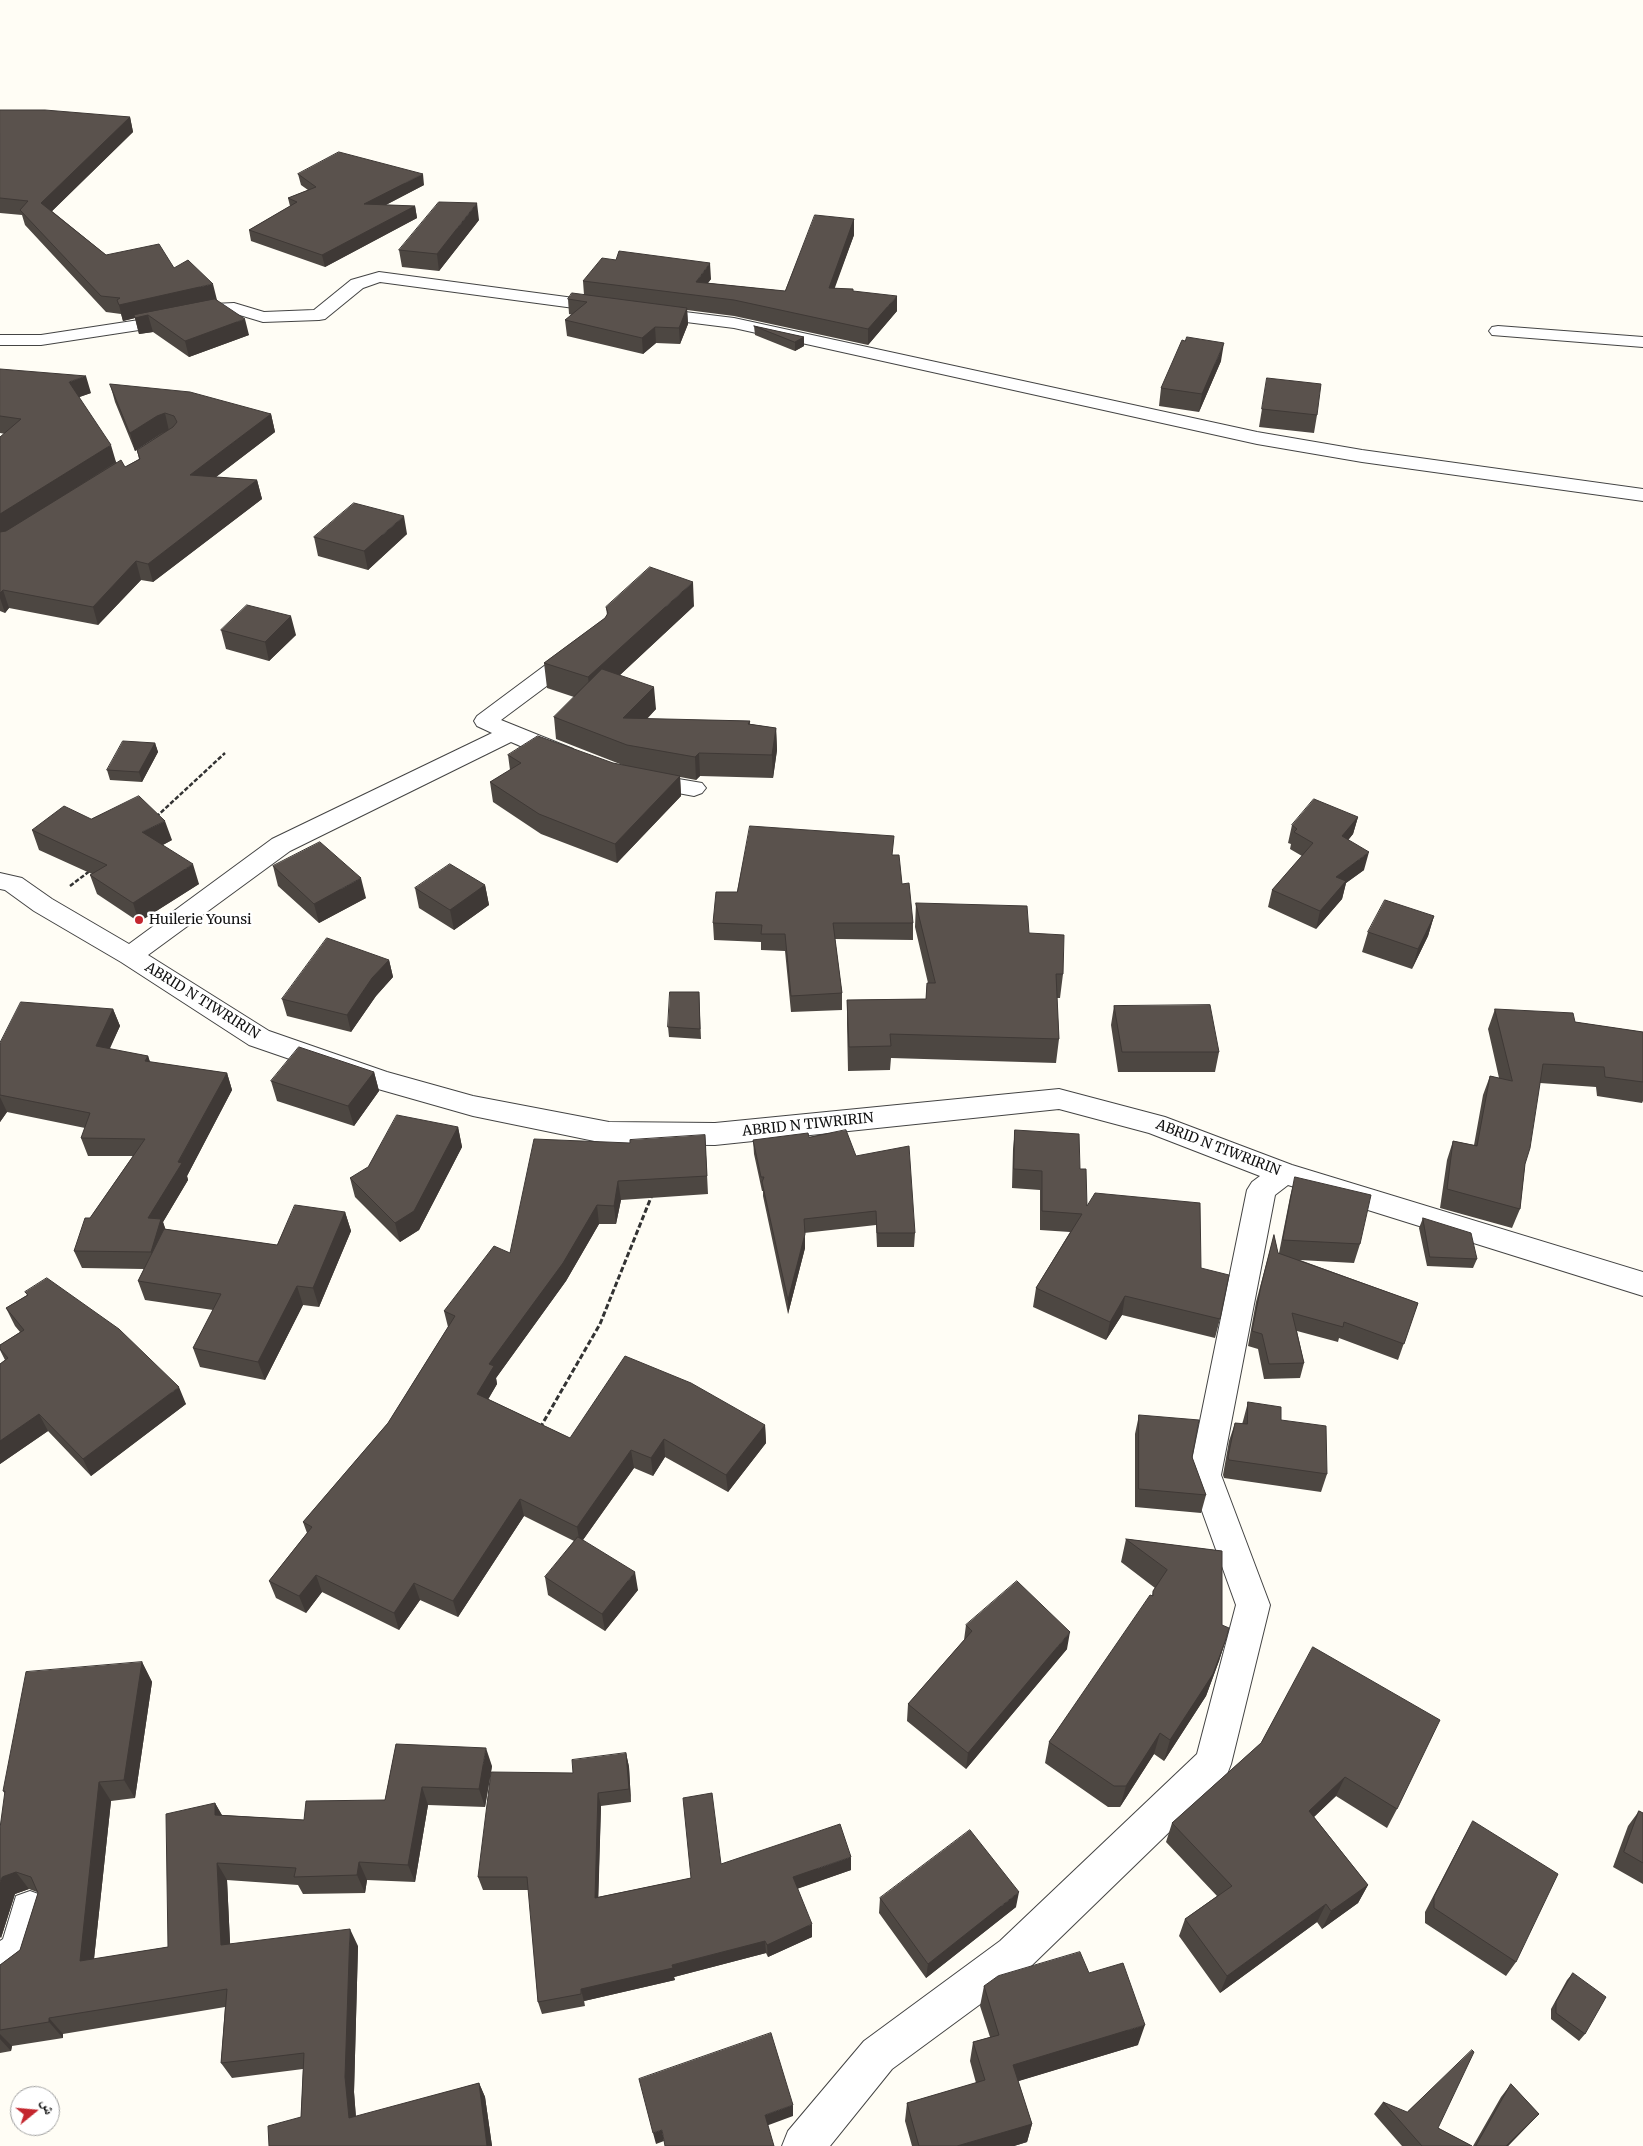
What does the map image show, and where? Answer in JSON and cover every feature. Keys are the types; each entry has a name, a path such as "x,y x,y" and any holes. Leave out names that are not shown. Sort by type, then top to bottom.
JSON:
{"street":[{"path":"0,340 41,340 139,325 213,309 234,308 264,317 319,315 357,284 379,277 734,324 1257,438 1362,456 1643,495"},
{"path":"1498,331 1643,342"},
{"path":"589,763 510,733 485,721 590,642"},
{"path":"130,956 281,845 510,733"},
{"path":"624,776 694,788"},
{"name":"ABRID N TIWRIRIN","path":"0,880 13,884 43,905 130,956 259,1038 381,1080 473,1106 609,1133 715,1134 1059,1099 1155,1124 1283,1173 1643,1284"},
{"path":"803,2146 878,2055 1014,1955 1213,1764 1253,1606 1205,1475 1262,1190 1283,1173"},
{"path":"0,1965 19,1951 30,1910"}],"path":[{"path":"155,818 225,753"},
{"path":"43,905 97,866"},
{"path":"536,1434 600,1324 653,1191"}],"building":[{"path":"0,110 45,110 130,117 41,203 106,255 159,244 174,268 188,260 213,284 119,305 117,300 120,298 101,296 20,210 28,201 0,198"},
{"path":"339,152 423,174 364,204 415,206 322,255 249,230 297,202 288,198 316,187 298,174"},
{"path":"439,202 477,203 437,254 399,250"},
{"path":"815,215 854,219 829,288 853,289 853,291 897,296 868,329 734,300 583,281 602,258 616,260 619,251 710,263 696,282 785,291"},
{"path":"572,293 687,308 679,328 655,327 642,338 565,320 587,302 568,299"},
{"path":"215,299 245,319 185,341 148,315 135,318 134,315"},
{"path":"754,326 804,337 795,342"},
{"path":"1187,337 1224,343 1202,394 1161,388 1182,340 1185,341"},
{"path":"0,369 86,376 69,382 111,445 0,514 0,437 21,419 0,416"},
{"path":"1267,378 1321,384 1317,415 1262,409"},
{"path":"110,384 190,392 271,414 190,475 257,480 148,564 136,561 93,607 3,590 0,593 0,532 6,531 121,460 125,467 140,459 137,450 173,427 177,422 174,416 165,413 130,433"},
{"path":"354,503 404,516 364,551 314,537"},
{"path":"650,567 693,582 588,677 544,663 605,618 608,613 606,607"},
{"path":"247,605 291,616 265,642 221,630"},
{"path":"602,669 654,687 623,718 750,721 748,724 776,728 772,755 699,753 695,757 627,745 554,717"},
{"path":"538,736 613,763 680,776 615,844 539,814 490,782 521,763 508,755"},
{"path":"123,741 155,743 139,772 107,770"},
{"path":"139,796 165,821 142,832 193,864 133,903 90,875 107,865 32,830 64,806 91,819"},
{"path":"1314,799 1358,817 1342,836 1369,852 1336,877 1346,881 1320,911 1272,890 1313,843 1294,832 1297,829 1292,825"},
{"path":"750,826 894,836 892,855 899,855 902,884 909,883 913,923 833,923 842,993 791,996 785,934 761,934 762,925 713,923 716,892 737,892"},
{"path":"320,842 361,878 314,904 273,866"},
{"path":"450,864 485,885 450,910 415,888"},
{"path":"1385,900 1434,916 1418,949 1368,932"},
{"path":"916,903 1027,906 1029,933 1064,935 1063,974 1056,974 1059,1039 890,1034 891,1046 849,1047 847,1000 926,999 927,983 935,983"},
{"path":"327,938 389,960 372,978 347,1015 282,999"},
{"path":"670,992 699,992 700,1029 668,1027"},
{"path":"21,1002 113,1009 96,1046 148,1056 145,1061 227,1073 178,1162 182,1163 148,1218 161,1219 151,1252 74,1251 85,1218 90,1218 145,1139 81,1138 90,1113 0,1095 0,1043"},
{"path":"1210,1005 1219,1052 1122,1052 1114,1006"},
{"path":"1495,1009 1573,1013 1575,1022 1643,1032 1643,1082 1605,1077 1604,1067 1543,1064 1530,1148 1525,1164 1520,1209 1447,1189 1453,1141 1477,1146 1490,1076 1512,1081"},
{"path":"299,1047 374,1072 348,1106 271,1081"},
{"path":"397,1115 458,1127 414,1211 395,1223 350,1178 368,1167"},
{"path":"846,1130 856,1156 909,1146 915,1233 877,1233 876,1211 804,1219 805,1234 788,1300 762,1182 764,1177 761,1177 753,1140 808,1133 809,1137"},
{"path":"1015,1130 1079,1134 1080,1169 1086,1169 1087,1206 1095,1193 1200,1203 1201,1268 1229,1275 1220,1319 1125,1296 1110,1322 1036,1288 1082,1214 1042,1211 1042,1171 1014,1169"},
{"path":"705,1135 707,1176 618,1181 614,1206 597,1205 563,1263 489,1364 494,1366 477,1394 570,1438 625,1356 691,1383 765,1425 726,1475 664,1439 651,1458 631,1450 577,1527 520,1499 453,1601 414,1583 394,1613 316,1575 299,1596 269,1581 312,1527 303,1522 388,1423 455,1316 444,1311 494,1246 510,1253 534,1139 630,1143 630,1140"},
{"path":"1295,1177 1371,1195 1360,1244 1283,1240"},
{"path":"295,1205 345,1212 313,1288 297,1286 258,1362 193,1348 221,1294 138,1281 164,1229 277,1245"},
{"path":"1423,1218 1471,1233 1477,1259 1430,1257"},
{"path":"1274,1235 1278,1253 1418,1303 1404,1344 1344,1322 1343,1327 1292,1313 1304,1363 1269,1364 1262,1334 1252,1331"},
{"path":"47,1278 119,1329 179,1387 83,1459 39,1414 0,1441 0,1364 8,1358 0,1349 0,1345 24,1330 6,1308 28,1295 25,1292"},
{"path":"1248,1402 1281,1407 1281,1420 1326,1426 1327,1474 1229,1460 1235,1423 1247,1424"},
{"path":"1139,1415 1199,1420 1192,1457 1206,1495 1139,1489"},
{"path":"578,1537 635,1572 602,1614 545,1577"},
{"path":"1126,1539 1222,1551 1222,1625 1229,1628 1213,1674 1170,1740 1160,1733 1126,1786 1114,1786 1049,1742 1150,1595 1153,1596 1153,1591 1167,1570"},
{"path":"1017,1581 1070,1632 968,1753 908,1704 972,1631 966,1625"},
{"path":"1313,1647 1440,1720 1397,1809 1345,1777 1309,1811 1368,1885 1331,1911 1326,1904 1227,1976 1185,1919 1232,1886 1172,1823 1261,1743"},
{"path":"142,1662 124,1780 99,1782 80,1961 168,1947 166,1814 215,1803 215,1815 304,1820 306,1801 385,1800 396,1744 486,1748 479,1789 422,1787 408,1865 359,1862 357,1875 294,1877 296,1868 217,1863 221,1945 350,1929 345,2077 349,2118 479,2083 487,2146 269,2146 268,2126 301,2117 304,2053 221,2063 227,1989 49,2018 49,2022 0,2030 0,1965 20,1950 38,1893 31,1877 16,1872 2,1877 0,1882 0,1828 5,1791 3,1791 26,1672"},
{"path":"626,1753 629,1789 598,1793 595,1898 691,1878 683,1798 712,1793 721,1864 840,1824 851,1857 793,1877 812,1924 767,1945 765,1941 672,1965 673,1968 581,1989 581,1994 538,2002 527,1877 478,1877 491,1772 573,1773 572,1760"},
{"path":"1639,1811 1643,1813 1643,1863 1624,1852"},
{"path":"1473,1821 1558,1874 1516,1962 1434,1908 1434,1897"},
{"path":"970,1830 1019,1892 928,1964 880,1898"},
{"path":"1080,1952 1089,1973 1123,1963 1145,2025 1013,2065 1032,2124 957,2146 919,2146 907,2103 985,2080 973,2042 999,2035 984,1986 998,1976"},
{"path":"1573,1973 1606,1997 1585,2034 1556,2013 1556,2002"},
{"path":"771,2033 793,2105 765,2115 774,2146 665,2146 662,2130 653,2133 639,2079"},
{"path":"1472,2050 1474,2052 1438,2128 1472,2146 1422,2146 1383,2102 1407,2112"},
{"path":"1511,2084 1539,2114 1506,2146 1476,2146"}],"place":[{"name":"Huilerie Younsi","path":"139,920"}]}
